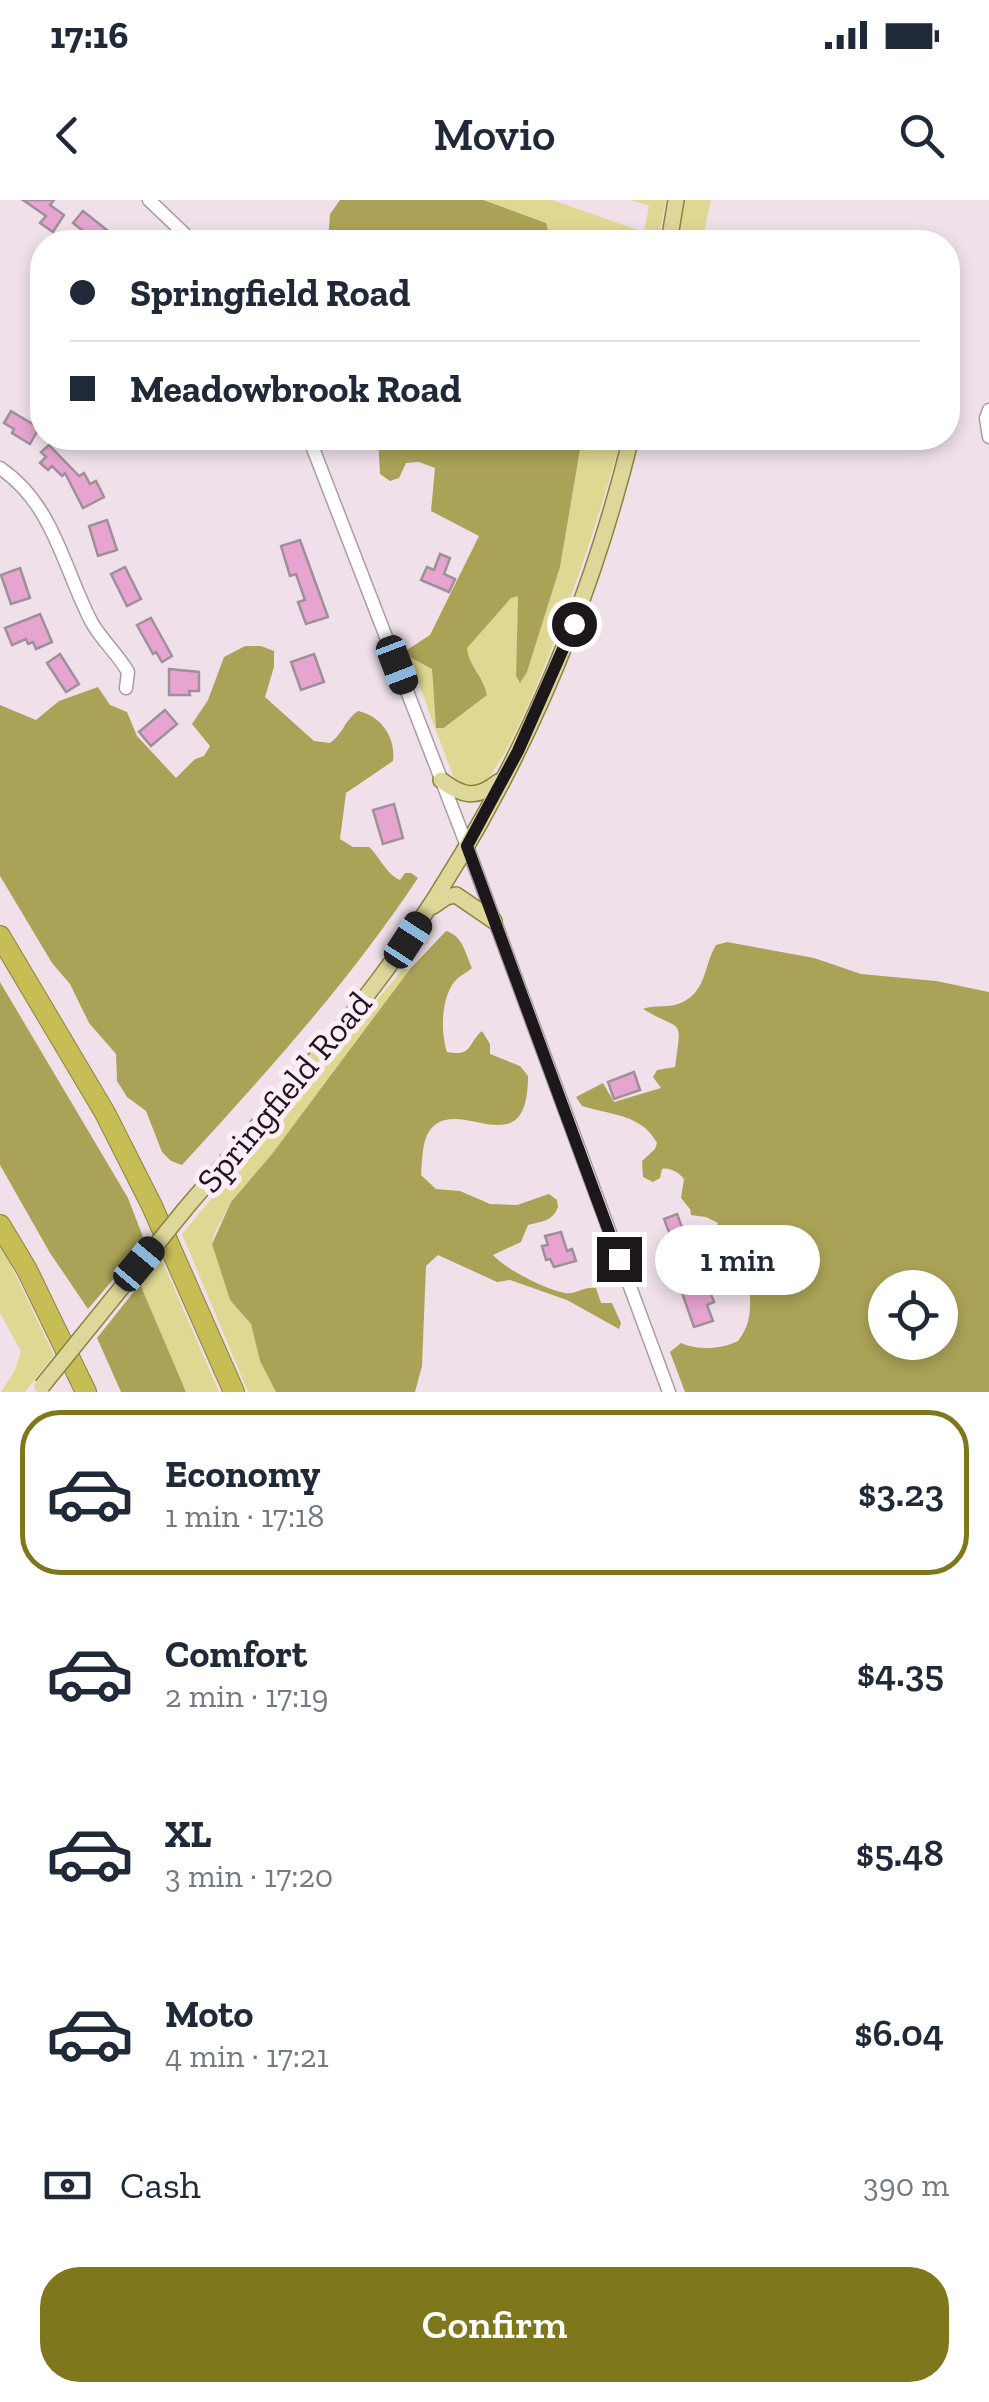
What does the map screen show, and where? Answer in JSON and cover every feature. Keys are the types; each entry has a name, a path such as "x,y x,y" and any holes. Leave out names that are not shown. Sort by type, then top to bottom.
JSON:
{"highway":[{"path":"0,936 106,1113 152,1206 234,1392"},
{"path":"0,1225 27,1270 86,1392"}],"main road":[{"path":"671,230 676,200"},
{"name":"Springfield Road","path":"39,1389 186,1208 350,1016 426,912 508,772 549,685 581,605 627,450"},
{"path":"441,780 457,792 475,795 485,792 508,772"},
{"path":"426,912 440,900 456,895 494,921"}],"street":[{"path":"149,200 181,230"},
{"path":"989,410 989,437"},
{"path":"315,450 670,1392"},
{"path":"0,468 23,488 52,528 94,626 128,672 126,688"}],"shaded area":[{"path":"340,200 483,200 546,223 548,230 329,230 330,214"},
{"path":"483,200 552,200 638,230 532,230"},
{"path":"631,200 666,200 660,230 644,230 649,206"},
{"path":"684,200 711,200 705,230 679,230"},
{"path":"379,450 580,450 560,567 527,672 520,683 516,676 518,596 511,598 467,648 487,695 444,728 436,728 432,669 408,656 407,650 430,635 479,536 431,511 435,468 419,462 406,463 399,478 390,481 380,474"},
{"path":"580,450 618,450 580,570 536,686 514,736 492,772 474,790 455,781 408,656 432,669 436,728 445,728 487,695 466,648 512,597 518,596 519,682 527,672 560,567"},
{"path":"245,646 274,651 274,667 265,697 314,741 330,743 358,711 374,718 385,729 392,744 393,761 346,793 340,839 353,847 369,847 400,880 405,873 418,878 335,990 182,1165 162,1152 146,1111 127,1097 117,1081 116,1054 89,1023 70,984 52,963 0,876 0,705 36,720 59,701 98,687 110,705 127,712 137,736 176,778 195,759 204,756 210,746 192,724 208,700 224,657"},
{"path":"446,931 460,941 472,968 452,985 445,1002 443,1034 447,1052 466,1051 482,1031 490,1044 490,1054 520,1066 528,1076 525,1105 516,1120 503,1125 453,1119 439,1122 425,1139 421,1175 436,1189 460,1191 490,1204 517,1205 549,1194 557,1200 553,1216 528,1225 521,1242 493,1255 516,1272 557,1291 596,1288 601,1303 612,1303 621,1323 619,1329 567,1300 510,1280 497,1282 438,1255 426,1266 422,1366 415,1392 276,1392 260,1361 251,1324 230,1300 212,1244 231,1202 272,1154 410,969"},
{"path":"727,942 814,958 861,974 936,981 989,992 989,1392 685,1392 670,1352 681,1343 710,1348 738,1341 749,1316 753,1272 745,1259 690,1257 698,1233 714,1229 718,1223 691,1215 681,1198 684,1179 677,1173 662,1169 660,1178 653,1182 643,1177 642,1161 657,1143 651,1133 624,1117 582,1106 576,1097 603,1083 614,1102 661,1088 653,1077 657,1070 675,1067 677,1027 643,1009 678,1004 691,997 701,984 716,945"},
{"path":"403,969 410,969 272,1154 231,1202 214,1234 212,1244 230,1300 251,1324 260,1361 276,1392 248,1392 182,1234"},
{"path":"0,982 128,1198 145,1242 88,1309 50,1253 0,1165"},
{"path":"0,1243 54,1355 25,1392 1,1392 21,1351 0,1313"},
{"path":"161,1258 219,1392 186,1392 140,1284"},
{"path":"140,1284 186,1392 121,1392 97,1338"}],"building":[{"path":"23,200 54,200 50,205 64,215 54,230 40,223 46,216"},
{"path":"83,211 107,230 82,230 73,223"},
{"path":"11,411 30,423 30,444 12,433 14,429 4,423"},
{"path":"54,450 79,476 84,473 90,484 96,481 104,497 83,508 65,473 62,476 52,466 48,470 40,463 46,457 41,452"},
{"path":"107,520 117,550 98,556 89,526"},
{"path":"300,540 328,617 306,624 298,602 305,600 296,574 290,576 281,546"},
{"path":"440,554 450,558 444,574 455,579 449,592 421,580 427,567 434,570"},
{"path":"125,567 141,599 127,606 111,574"},
{"path":"20,568 30,598 11,604 1,575"},
{"path":"40,614 52,642 36,649 26,639 12,645 5,628"},
{"path":"151,618 172,656 162,662 137,625"},
{"path":"60,654 79,684 66,692 47,663"},
{"path":"314,654 324,682 301,690 291,662"},
{"path":"169,669 199,672 199,691 169,695"},
{"path":"165,710 177,724 151,746 139,732"},
{"path":"394,804 403,838 383,844 373,810"},
{"path":"634,1072 640,1090 614,1099 608,1082"},
{"path":"677,1214 683,1230 692,1227 696,1236 689,1239 693,1247 677,1253 664,1219"},
{"path":"561,1232 567,1251 572,1249 576,1261 554,1267 550,1259 546,1260 542,1246 548,1245 545,1236"},
{"path":"705,1278 714,1302 707,1305 713,1321 694,1327 680,1287"}],"route":[{"path":"574,624 508,772 467,846 619,1259"}]}
